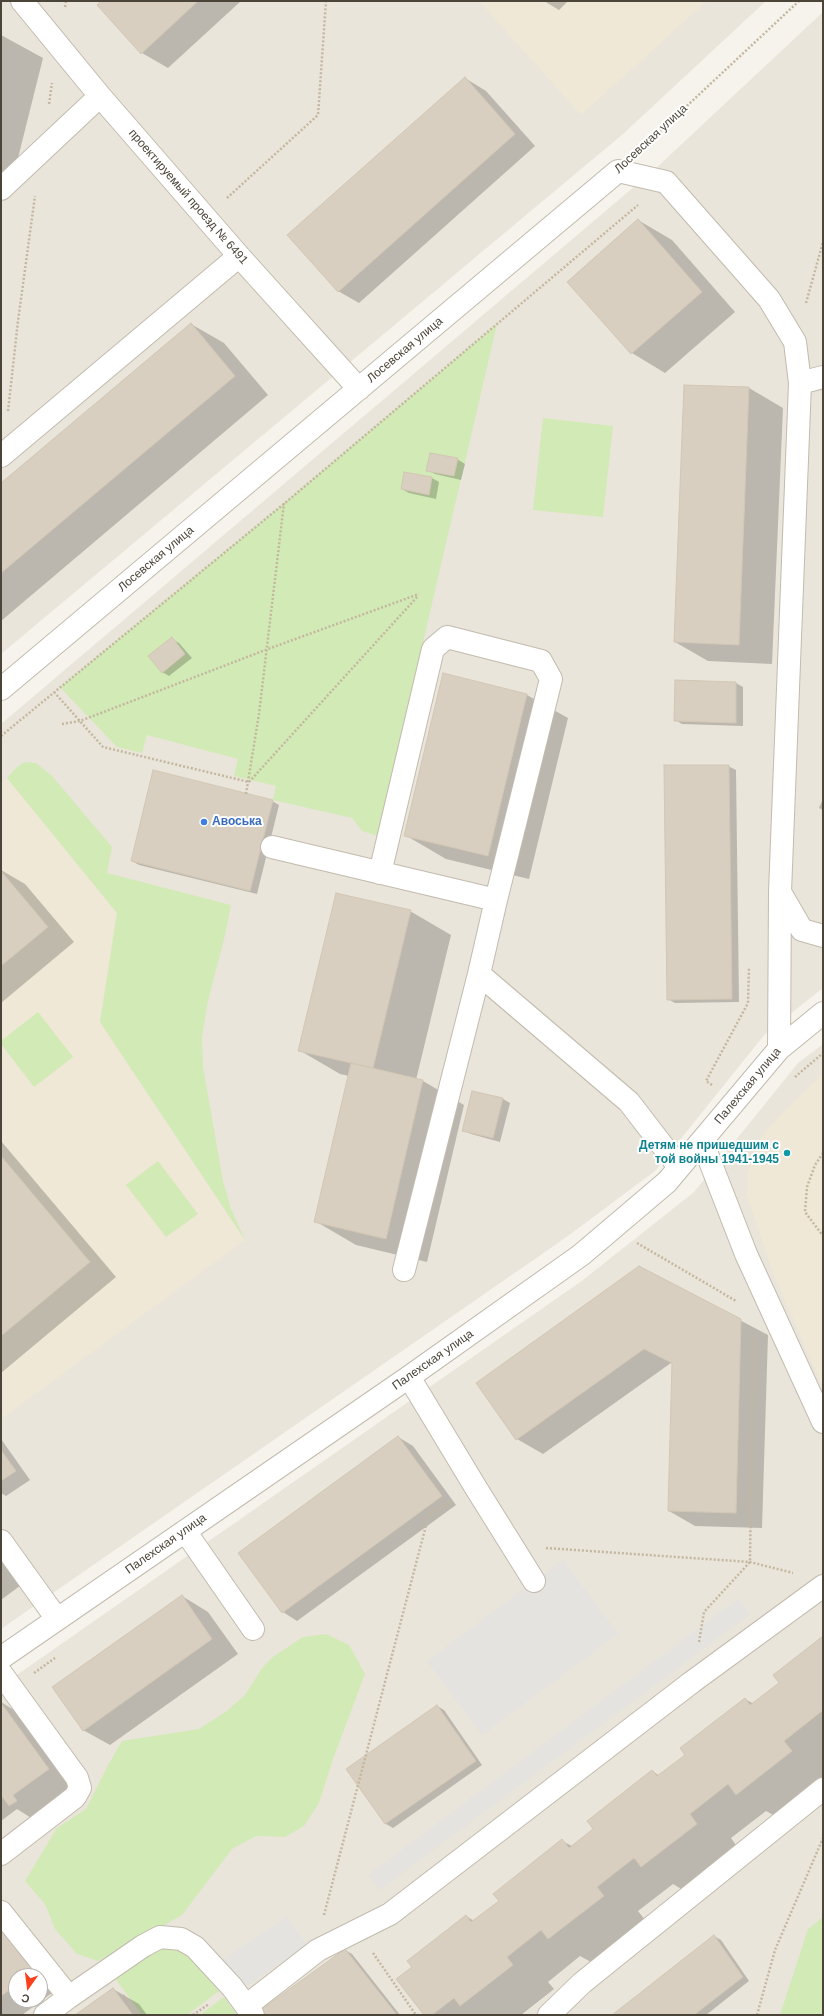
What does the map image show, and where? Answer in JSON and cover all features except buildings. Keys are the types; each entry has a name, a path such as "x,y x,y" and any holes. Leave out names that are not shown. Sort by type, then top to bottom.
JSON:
{"street":[{"name":"проектируемый проезд № 6491","path":"22,1 59,44 100,96 239,256 359,389"},
{"path":"1,189 100,96"},
{"path":"618,171 666,182 769,299 795,342 800,383 780,892 779,1048"},
{"name":"Лосевская улица","path":"1,689 618,171"},
{"path":"8,450 239,256"},
{"path":"800,383 823,377"},
{"path":"380,873 433,649 447,637 541,661 551,679 479,974 404,1270"},
{"path":"272,847 496,900"},
{"path":"780,892 802,930 823,936"},
{"path":"479,974 629,1102 679,1168"},
{"name":"Палехская улица","path":"1,1658 409,1377 581,1255 667,1182 779,1048 823,1013"},
{"path":"702,1141 746,1254 823,1422"},
{"path":"409,1377 534,1581"},
{"path":"185,1531 253,1628"},
{"path":"1,1541 57,1619"},
{"path":"45,2015 143,1946 160,1937 181,1939 195,1947 232,1987 250,2010 318,1950 390,1914 692,1682 823,1586"},
{"path":"1,1673 77,1778 80,1788 75,1797 1,1854"},
{"path":"549,2015 582,1983 823,1789"},
{"path":"1,1912 69,1997"}],"path":[{"path":"49,105 66,1"},
{"path":"206,217 318,115 326,1"},
{"name":"Лосевская улица","path":"618,171 799,1"},
{"path":"8,450 7,424 18,321 42,151"},
{"path":"1,736 284,503 666,182"},
{"path":"795,342 823,242"},
{"path":"246,794 268,649 284,503"},
{"path":"62,724 80,721 268,649 419,594 249,782"},
{"path":"53,692 103,747 249,782"},
{"path":"735,1101 706,1080 748,1003 749,963"},
{"path":"823,1153 815,1165 807,1187 805,1212 823,1236"},
{"path":"637,1243 740,1304"},
{"path":"692,1682 704,1612 750,1562 753,1335"},
{"path":"318,1950 326,1903 429,1514 476,1488"},
{"path":"512,1546 750,1562 801,1575"},
{"path":"757,2015 775,1950 823,1838"},
{"path":"357,1930 416,2015"}],"shaded area":[{"path":"1,1 766,1 623,134 1,654"},
{"path":"479,1 707,1 581,115"},
{"path":"823,12 823,988 765,1034 655,1171 568,1236 1,1629 1,724 655,169"},
{"path":"7,778 117,913 100,1022 245,1240 1,1419 1,783"},
{"path":"823,1044 823,2015 1,2015 1,1686 583,1280 694,1192 798,1063"},
{"path":"823,1074 823,1387 773,1273 747,1195 748,1172 760,1139 781,1114"},
{"path":"563,1560 618,1634 482,1735 427,1661"},
{"path":"738,1599 750,1614 380,1890 368,1875"},
{"path":"287,1916 307,1945 238,1992 218,1963"}],"green space":[{"path":"497,324 378,836 362,831 352,818 273,800 276,786 234,776 238,759 147,735 142,753 117,747 60,687 284,503"},
{"path":"543,418 613,426 603,517 533,510"},
{"path":"25,762 36,763 52,776 112,847 107,873 231,905 208,1001 202,1037 203,1067 223,1181 231,1209 245,1240 100,1022 117,913 7,778 17,767"},
{"path":"38,1012 73,1057 34,1087 1,1044 1,1041"},
{"path":"158,1161 198,1214 166,1237 126,1185"},
{"path":"326,1634 349,1645 365,1674 333,1759 319,1803 304,1826 285,1837 256,1836 232,1849 182,1915 124,1948 98,1961 77,1954 55,1929 45,1904 25,1881 57,1828 86,1809 122,1741 199,1729 227,1711 245,1695 262,1668 273,1657 303,1637"},
{"path":"823,1917 823,2015 780,2015 808,1929"},
{"path":"164,1945 189,1953 219,1991 187,2015 142,2015 112,1974"},
{"path":"224,1997 237,2015 200,2015"}],"place":[{"name":"Авоська","path":"204,822"},
{"name":"Детям не пришедшим с той войны 1941-1945","path":"787,1153"}]}
